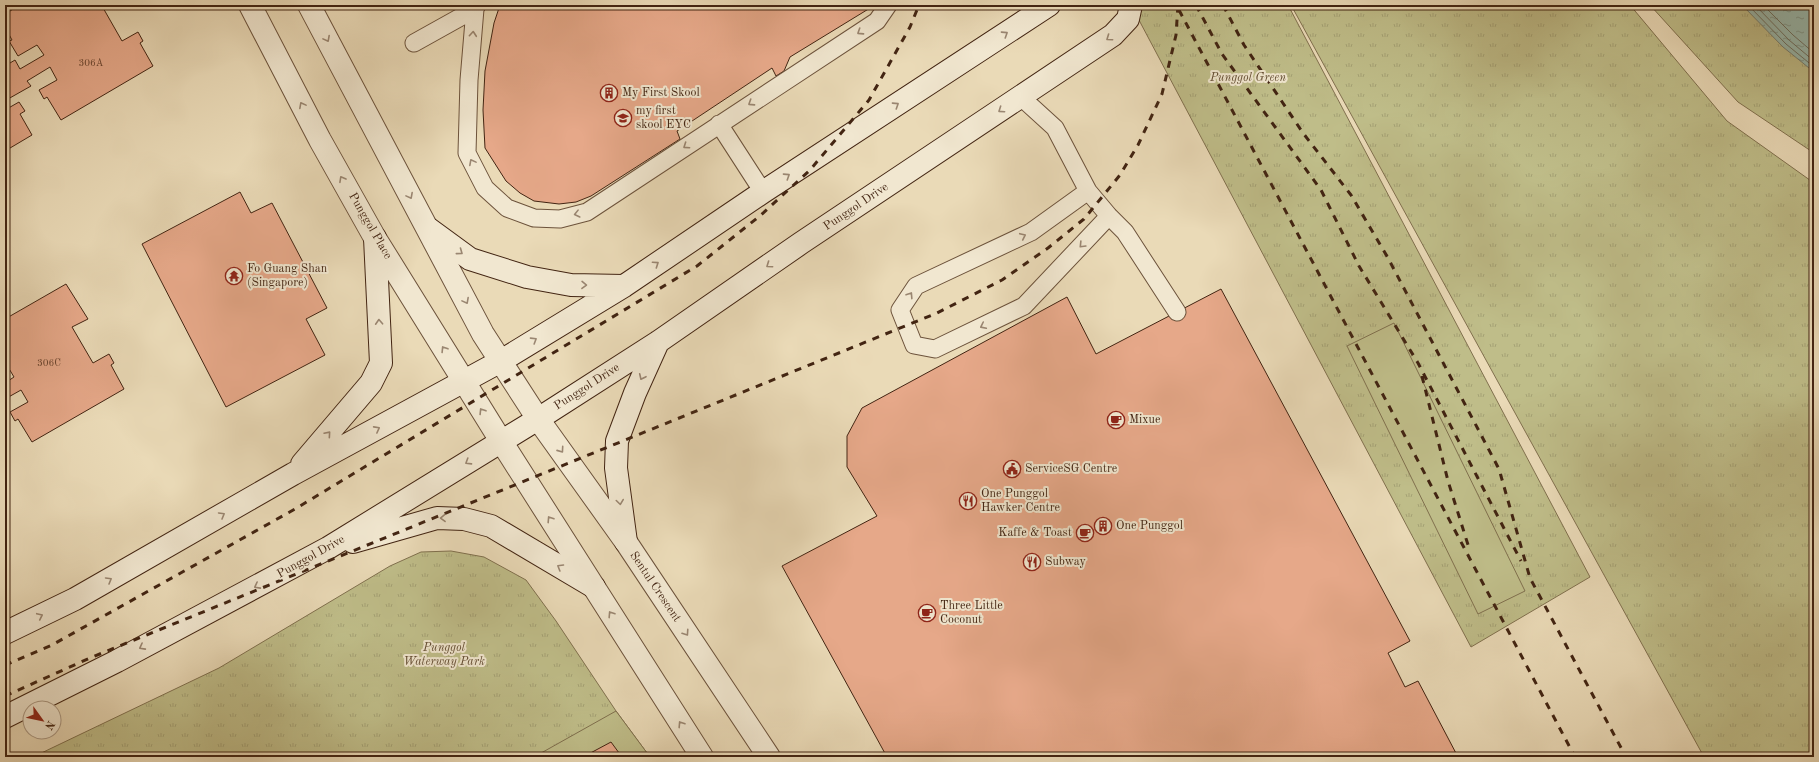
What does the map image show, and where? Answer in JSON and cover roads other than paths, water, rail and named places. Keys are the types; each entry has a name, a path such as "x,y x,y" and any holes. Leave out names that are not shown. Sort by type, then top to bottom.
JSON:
{"street":[{"name":"Punggol Place","path":"250,5 320,140 375,238 501,441"},
{"path":"309,5 483,334 538,419"},
{"path":"5,633 75,599 293,474 501,361 624,286 763,192 1049,5"},
{"name":"Punggol Drive","path":"5,717 117,661 328,548 538,419 658,342 801,243 1113,35 1128,19 1131,5"},
{"path":"428,229 470,260 527,277 571,285 624,286"},
{"path":"293,474 371,383 381,363 375,238"},
{"path":"626,542 616,468 618,442 635,392 658,342"},
{"name":"Sentul Crescent","path":"538,419 626,542 769,757"},
{"path":"501,441 702,757"},
{"path":"328,548 437,518 464,518 491,526 594,587"}],"lane":[{"path":"476,7 469,80 467,152 485,188 507,208 534,218 560,219 587,212 877,21 888,5"},
{"path":"414,43 476,7"},
{"path":"1021,97 1055,128 1088,191 1125,232 1177,312"},
{"path":"719,124 763,192"},
{"path":"1088,191 1031,232 916,286 900,310 914,346 935,349 1024,306 1109,216"}],"water":[{"path":"1742,5 1814,5 1814,72 1783,47"}],"railway":[{"path":"5,665 52,645 295,509 697,266 761,215 810,170 869,100 910,27 919,5"},
{"path":"5,696 90,658 937,313 1002,280 1048,248 1084,219 1120,175 1138,145 1162,94 1176,35 1178,5"},
{"path":"1196,5 1222,54 1321,190 1359,266 1418,363 1521,561"},
{"path":"1223,5 1244,45 1303,133 1351,195 1388,258 1499,469 1530,578 1626,757"},
{"path":"1179,10 1575,757"},
{"path":"1422,376 1448,481 1469,548"}],"place":[{"name":"My First Skool","path":"609,93"},
{"name":"my first skool EYC","path":"623,118"},
{"name":"Fo Guang Shan (Singapore)","path":"234,276"},
{"name":"Mixue","path":"1116,420"},
{"name":"ServiceSG Centre","path":"1012,469"},
{"name":"One Punggol Hawker Centre","path":"968,501"},
{"name":"One Punggol","path":"1103,526"},
{"name":"Kaffe & Toast","path":"1085,533"},
{"name":"Subway","path":"1032,562"},
{"name":"Three Little Coconut","path":"927,613"}],"park label":[{"name":"Punggol Green","path":"1248,78"},
{"name":"Punggol Waterway Park","path":"444,655"}]}
